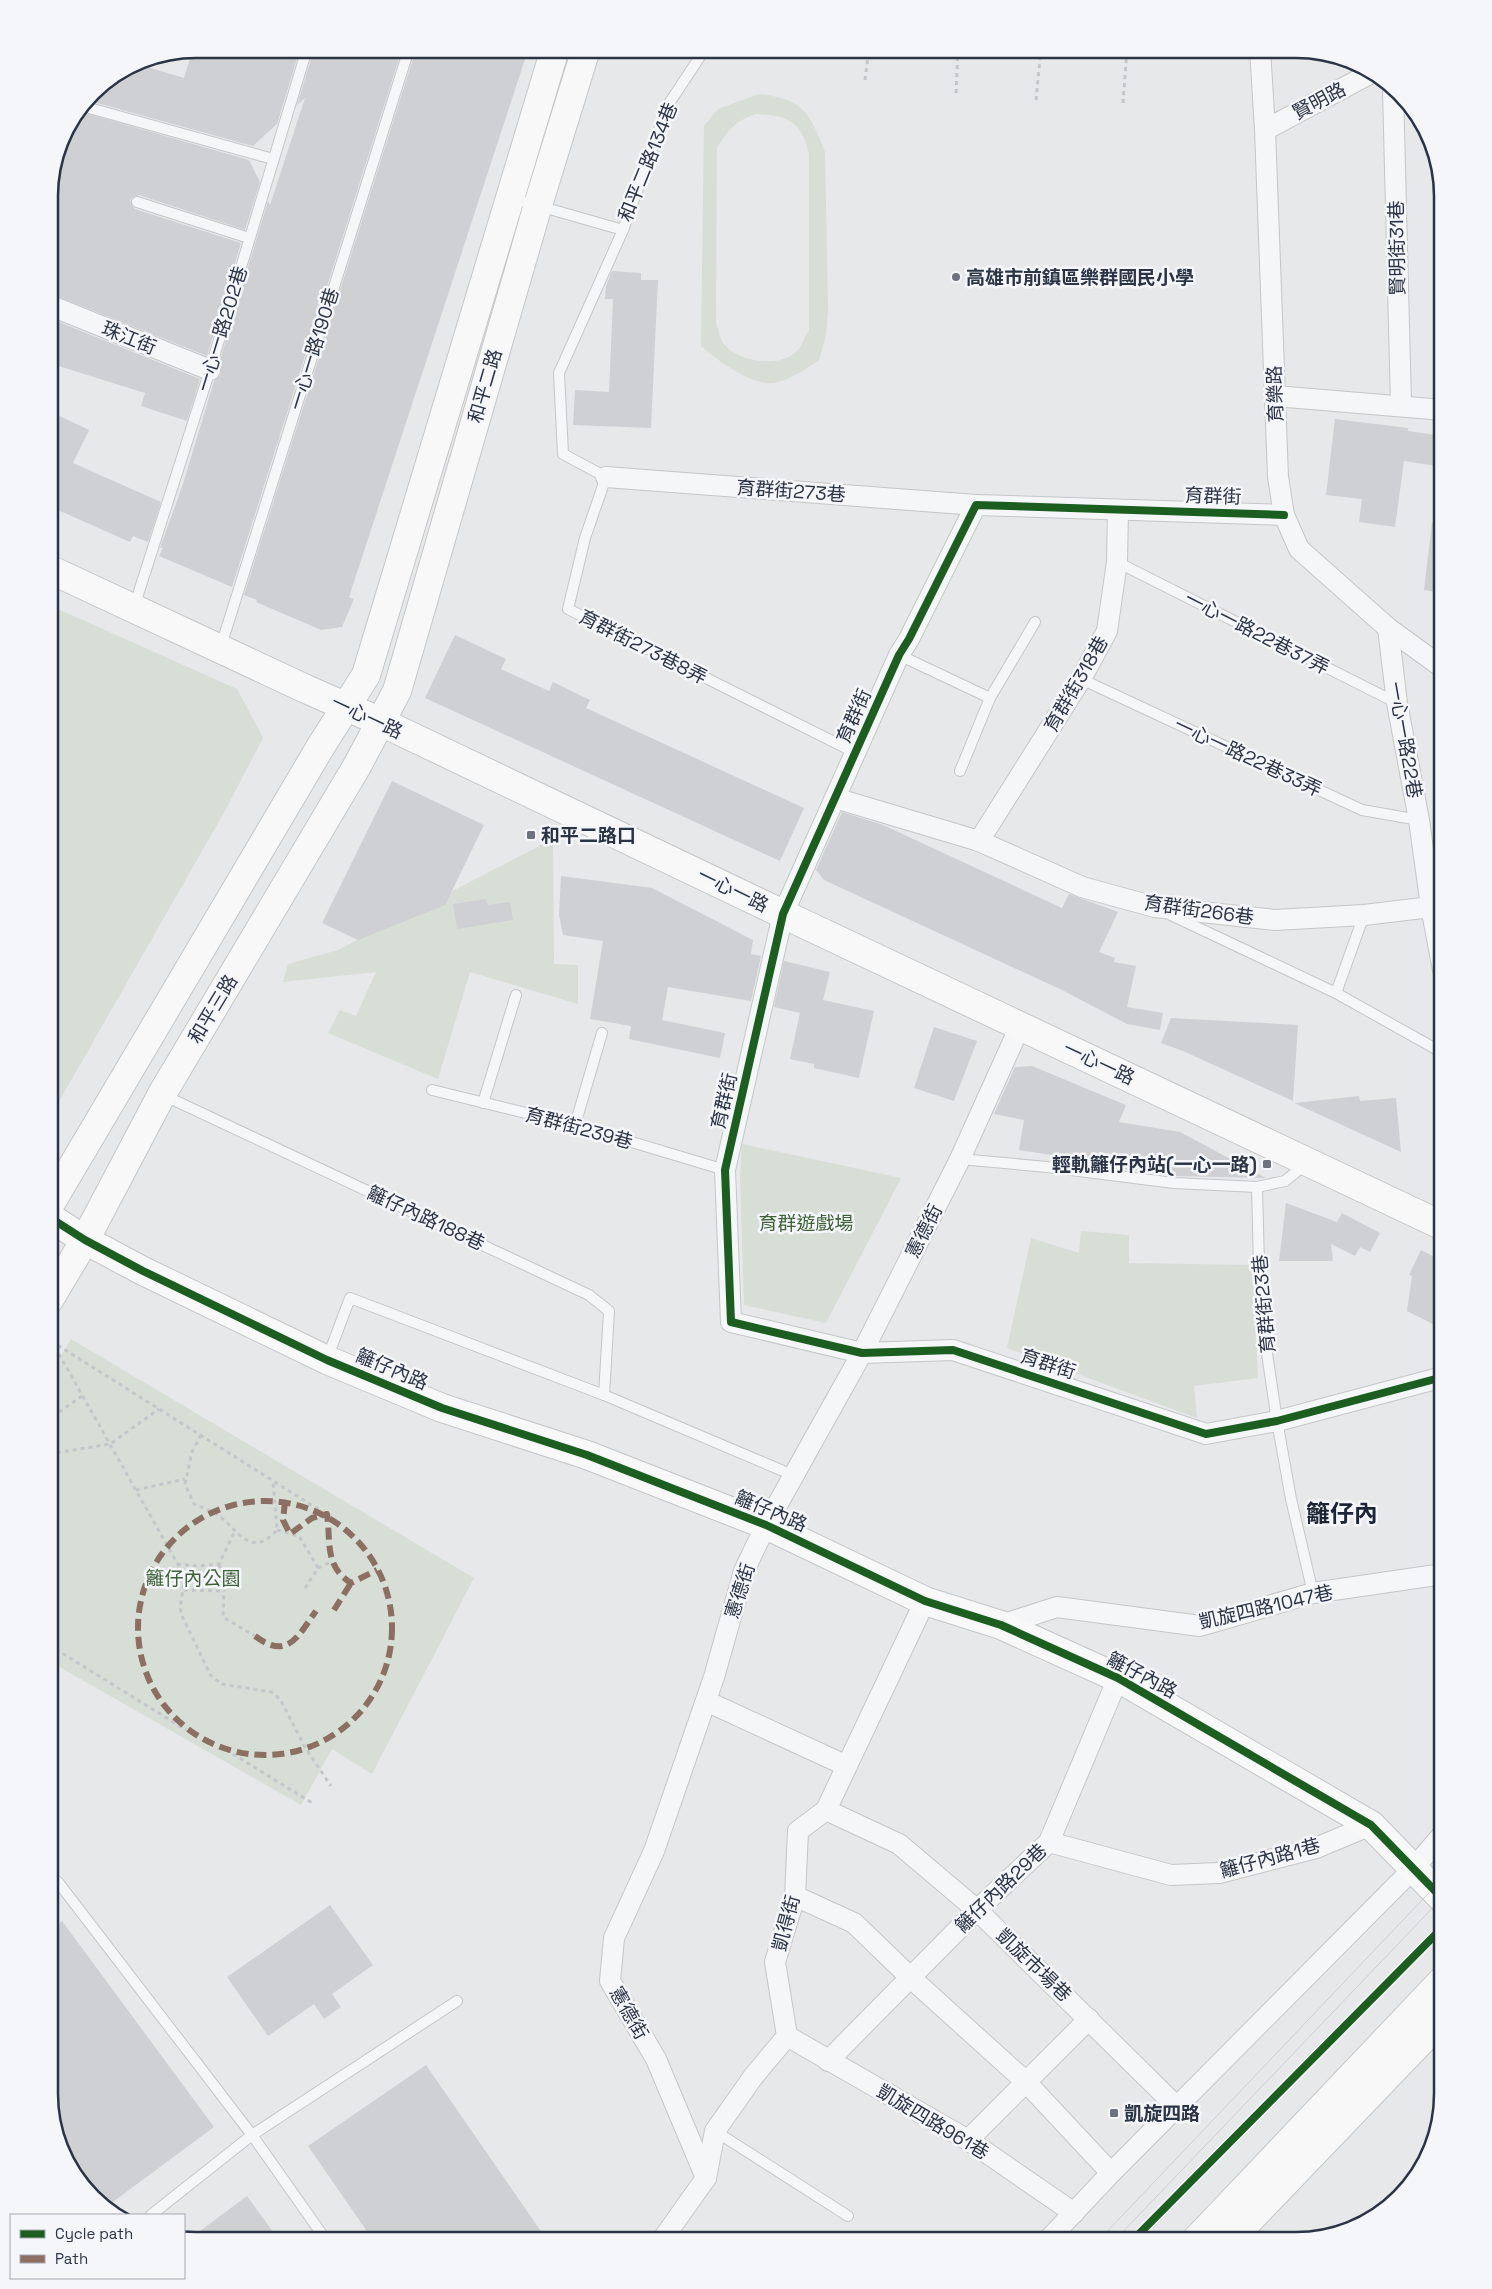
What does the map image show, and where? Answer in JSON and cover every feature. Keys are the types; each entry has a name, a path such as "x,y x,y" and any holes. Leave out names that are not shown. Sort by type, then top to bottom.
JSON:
{"street":[{"name":"和平二路","path":"347,707 366,675 552,58"},
{"name":"和平二路","path":"381,722 397,690 538,204 575,58"},
{"name":"育樂路","path":"1261,58 1278,477 1284,515 1299,549 1388,628 1434,661"},
{"name":"賢明路","path":"1265,130 1365,76"},
{"name":"賢明街31巷","path":"1393,97 1401,406"},
{"name":"珠江街","path":"58,309 210,370"},
{"path":"1275,396 1434,409"},
{"name":"育群街273巷","path":"606,477 976,505"},
{"name":"育群街","path":"1284,515 976,505 899,656 783,914 725,1170 731,1322 862,1353 953,1350 1206,1434 1277,1421 1434,1379"},
{"name":"育群街318巷","path":"979,841 1081,680 1107,631 1117,562 1118,510"},
{"name":"一心一路","path":"58,572 220,650 381,722 1434,1222"},
{"name":"一心一路22巷","path":"1388,628 1397,703 1434,906"},
{"path":"58,1191 321,746 347,707"},
{"name":"和平三路","path":"58,1285 85,1240 162,1094 357,766 381,722"},
{"name":"育群街266巷","path":"835,798 979,841 1082,886 1155,907 1275,920 1364,915 1434,917"},
{"name":"憲德街","path":"706,2178 656,2059 610,1981 614,1938 654,1851 706,1701 744,1571 766,1525 862,1353 960,1159 1020,1026"},
{"name":"籬仔內路","path":"58,1223 85,1240 144,1271 327,1360 442,1408 588,1456 766,1525 925,1601 1002,1625 1118,1678 1371,1825 1434,1887"},
{"name":"凱旋四路1047巷","path":"1002,1625 1057,1607 1200,1626 1313,1593 1434,1575"},
{"name":"凱得街","path":"787,2036 775,1962 795,1896 798,1831 826,1810 925,1601"},
{"name":"籬仔內路29巷","path":"828,2061 977,1910 1049,1842 1118,1678"},
{"path":"706,1701 847,1766"},
{"name":"凱旋市場巷","path":"826,1810 899,1844 977,1910 1178,2107"},
{"name":"籬仔內路1巷","path":"1049,1842 1171,1875 1219,1873 1316,1848 1371,1825"},
{"path":"1056,2232 1111,2173 1413,1868 1434,1844"},
{"path":"795,1896 854,1923 911,1978 1026,2082 1111,2173"},
{"path":"1204,2232 1434,1989"},
{"path":"968,2140 1089,2019"},
{"path":"1238,2232 1434,2027"},
{"path":"668,2231 706,2178 715,2131 753,2077 787,2036"},
{"name":"凱旋四路961巷","path":"787,2036 968,2140 1074,2213"}],"lane":[{"name":"一心一路202巷","path":"134,609 210,370 304,58"},
{"name":"一心一路190巷","path":"220,650 405,58"},
{"name":"和平二路134巷","path":"510,198 538,204 623,230 668,105 699,58"},
{"path":"89,108 273,159"},
{"path":"137,202 249,238"},
{"path":"606,477 563,454 559,373 623,230"},
{"name":"育群街273巷8弄","path":"606,477 586,538 568,609 856,754"},
{"name":"一心一路22巷37弄","path":"1117,562 1397,703"},
{"path":"960,771 990,698 1035,622"},
{"path":"899,656 990,698"},
{"name":"一心一路22巷33弄","path":"1081,680 1362,810 1419,820"},
{"path":"1155,907 1336,993 1434,1048"},
{"path":"1336,993 1364,915"},
{"path":"483,1103 516,995"},
{"path":"575,1125 602,1033"},
{"name":"育群街239巷","path":"432,1090 575,1125 725,1170"},
{"name":"籬仔內路188巷","path":"162,1094 589,1294 609,1311 604,1395"},
{"path":"960,1159 1047,1167 1174,1183 1257,1186 1285,1181 1309,1162"},
{"name":"育群街23巷","path":"1257,1186 1260,1306 1291,1500 1313,1593"},
{"path":"327,1360 350,1298 604,1395 795,1476"},
{"path":"58,1882 252,2135 320,2231"},
{"path":"152,2214 252,2135 457,2000"},
{"path":"715,2131 848,2216"}],"path":[{"path":"865,80 868,58"},
{"path":"956,93 958,58"},
{"path":"1036,100 1040,58"},
{"path":"1123,103 1126,58"},
{"path":"58,1345 322,1511"},
{"path":"58,1354 185,1577 180,1608 182,1616 211,1676 222,1684 271,1692 280,1699 306,1750 331,1786"},
{"path":"58,1412 82,1396"},
{"path":"58,1453 110,1444 159,1409"},
{"path":"201,1435 192,1452 185,1484 194,1504 218,1514 244,1541 253,1542 269,1538 277,1530 273,1480"},
{"path":"136,1490 185,1480"},
{"path":"277,1530 298,1536 318,1568"},
{"path":"235,1531 219,1564 223,1591 222,1618 255,1636"},
{"path":"304,1590 318,1568 331,1562"},
{"path":"177,1564 198,1566 219,1564"},
{"path":"184,1590 223,1591"},
{"path":"58,1651 186,1730"},
{"path":"234,1754 314,1804"}],"green space":[{"path":"759,94 786,100 803,110 809,118 815,127 825,152 828,309 826,335 819,360 792,377 780,382 765,383 745,376 725,365 701,346 704,126 718,109","holes":["756,114 777,116 792,122 802,134 809,154 809,330 801,346 791,356 782,360 760,361 749,359 730,350 724,344 716,322 717,148 737,123"]},
{"path":"58,609 237,689 263,738 226,809 58,1103"},
{"path":"553,839 554,964 578,965 578,1004 470,972 438,1079 328,1033 340,1010 356,1016 376,972 283,982 288,964 338,950"},
{"name":"育群遊戲場","path":"742,1144 901,1178 826,1323 744,1305 740,1176"},
{"path":"1081,1231 1129,1235 1129,1263 1252,1265 1258,1378 1194,1386 1197,1418 1007,1348 1031,1238 1079,1253"},
{"name":"籬仔內公園","path":"71,1339 474,1578 372,1774 332,1749 301,1805 58,1666 58,1362"}],"building":[{"path":"190,58 297,58 277,124 253,146 94,102 126,76 146,67 184,78"},
{"path":"311,58 399,58 232,587 159,556 163,548 160,548 183,484 214,381 221,374 219,363 268,201 270,205 305,98 297,105"},
{"path":"413,58 525,58 349,597 354,599 342,627 321,630 244,595"},
{"path":"85,113 249,160 260,182 245,230 139,195 130,200 135,209 241,243 207,356 58,297 59,177 65,151 72,134"},
{"path":"612,271 641,273 641,280 658,280 651,428 573,425 575,390 609,392 613,299 605,299 606,286"},
{"path":"58,322 200,379 187,421 141,406 145,393 58,366"},
{"path":"58,415 89,430 73,463 161,502 148,542 133,536 130,542 58,510"},
{"path":"1335,419 1408,428 1408,431 1434,435 1434,466 1404,461 1395,527 1359,522 1362,499 1326,495"},
{"path":"1432,523 1434,523 1434,592 1424,590"},
{"path":"455,635 506,659 501,669 549,691 553,682 590,700 586,708 804,808 780,861 425,698"},
{"path":"392,781 484,825 445,905 358,940 322,923"},
{"path":"842,812 883,825 1062,908 1069,894 1118,912 1099,952 1115,958 1114,962 1136,966 1127,1007 1163,1013 1160,1030 1127,1024 1062,990 824,880 816,870"},
{"path":"561,876 652,888 753,940 751,954 761,956 751,1001 668,987 662,1020 725,1033 720,1058 629,1039 631,1026 590,1019 603,941 563,935 559,915"},
{"path":"486,899 488,905 510,902 513,920 457,929 453,904"},
{"path":"784,961 830,972 823,1000 874,1011 859,1078 814,1068 814,1064 790,1059 800,1013 774,1007"},
{"path":"1171,1018 1298,1025 1293,1101 1183,1051 1161,1043"},
{"path":"934,1027 977,1041 954,1101 914,1088"},
{"path":"1032,1066 1126,1105 1119,1122 1180,1132 1266,1178 1175,1176 1091,1164 1091,1161 1019,1150 1024,1120 994,1114 1015,1067"},
{"path":"1359,1096 1360,1101 1396,1098 1401,1152 1294,1103"},
{"path":"1286,1203 1337,1222 1342,1213 1380,1233 1370,1252 1360,1247 1355,1256 1331,1244 1333,1261 1279,1261"},
{"path":"1421,1250 1434,1256 1434,1324 1407,1311 1412,1276 1409,1275"},
{"path":"330,1905 373,1965 332,1994 341,2007 324,2019 314,2004 268,2036 227,1977"},
{"path":"62,1921 214,2127 112,2203 92,2185 76,2163 62,2129 58,2094 58,1924"},
{"path":"426,2065 541,2231 367,2231 308,2146"},
{"path":"247,2196 273,2231 200,2231"}],"tram line":[{"path":"1107,2232 1434,1887"},
{"path":"1123,2232 1434,1906"}],"marked path":[{"path":"253,1501 277,1501 314,1510 336,1522 355,1538 371,1557 383,1579 390,1603 392,1628 390,1653 383,1677 371,1699 355,1718 336,1734 314,1746 277,1755 253,1755 216,1746 194,1734 167,1709 147,1677 143,1665 138,1640 138,1616 147,1579 159,1557 184,1530 216,1510 228,1506 253,1501"},
{"path":"285,1502 283,1520 290,1534 312,1518 327,1514 330,1553 336,1569 351,1583 377,1570"},
{"path":"334,1610 351,1583"},
{"path":"255,1636 266,1643 284,1646 304,1629 316,1611"}],"cycle path":[{"path":"1284,515 976,505 909,639 899,655 783,914 725,1170 731,1322 862,1353 953,1350 1206,1434 1277,1421 1434,1379"},
{"path":"58,1223 85,1240 143,1271 327,1360 442,1408 587,1455 766,1525 925,1601 1001,1625 1118,1678 1371,1825 1434,1890"},
{"path":"1141,2232 1434,1936"}],"place":[{"name":"高雄市前鎮區樂群國民小學","path":"956,277"},
{"name":"和平二路口","path":"531,835"},
{"name":"輕軌籬仔內站(一心一路)","path":"1267,1164"},
{"name":"凱旋四路","path":"1114,2113"}],"district":[{"name":"籬仔內","path":"1342,1513"}]}
